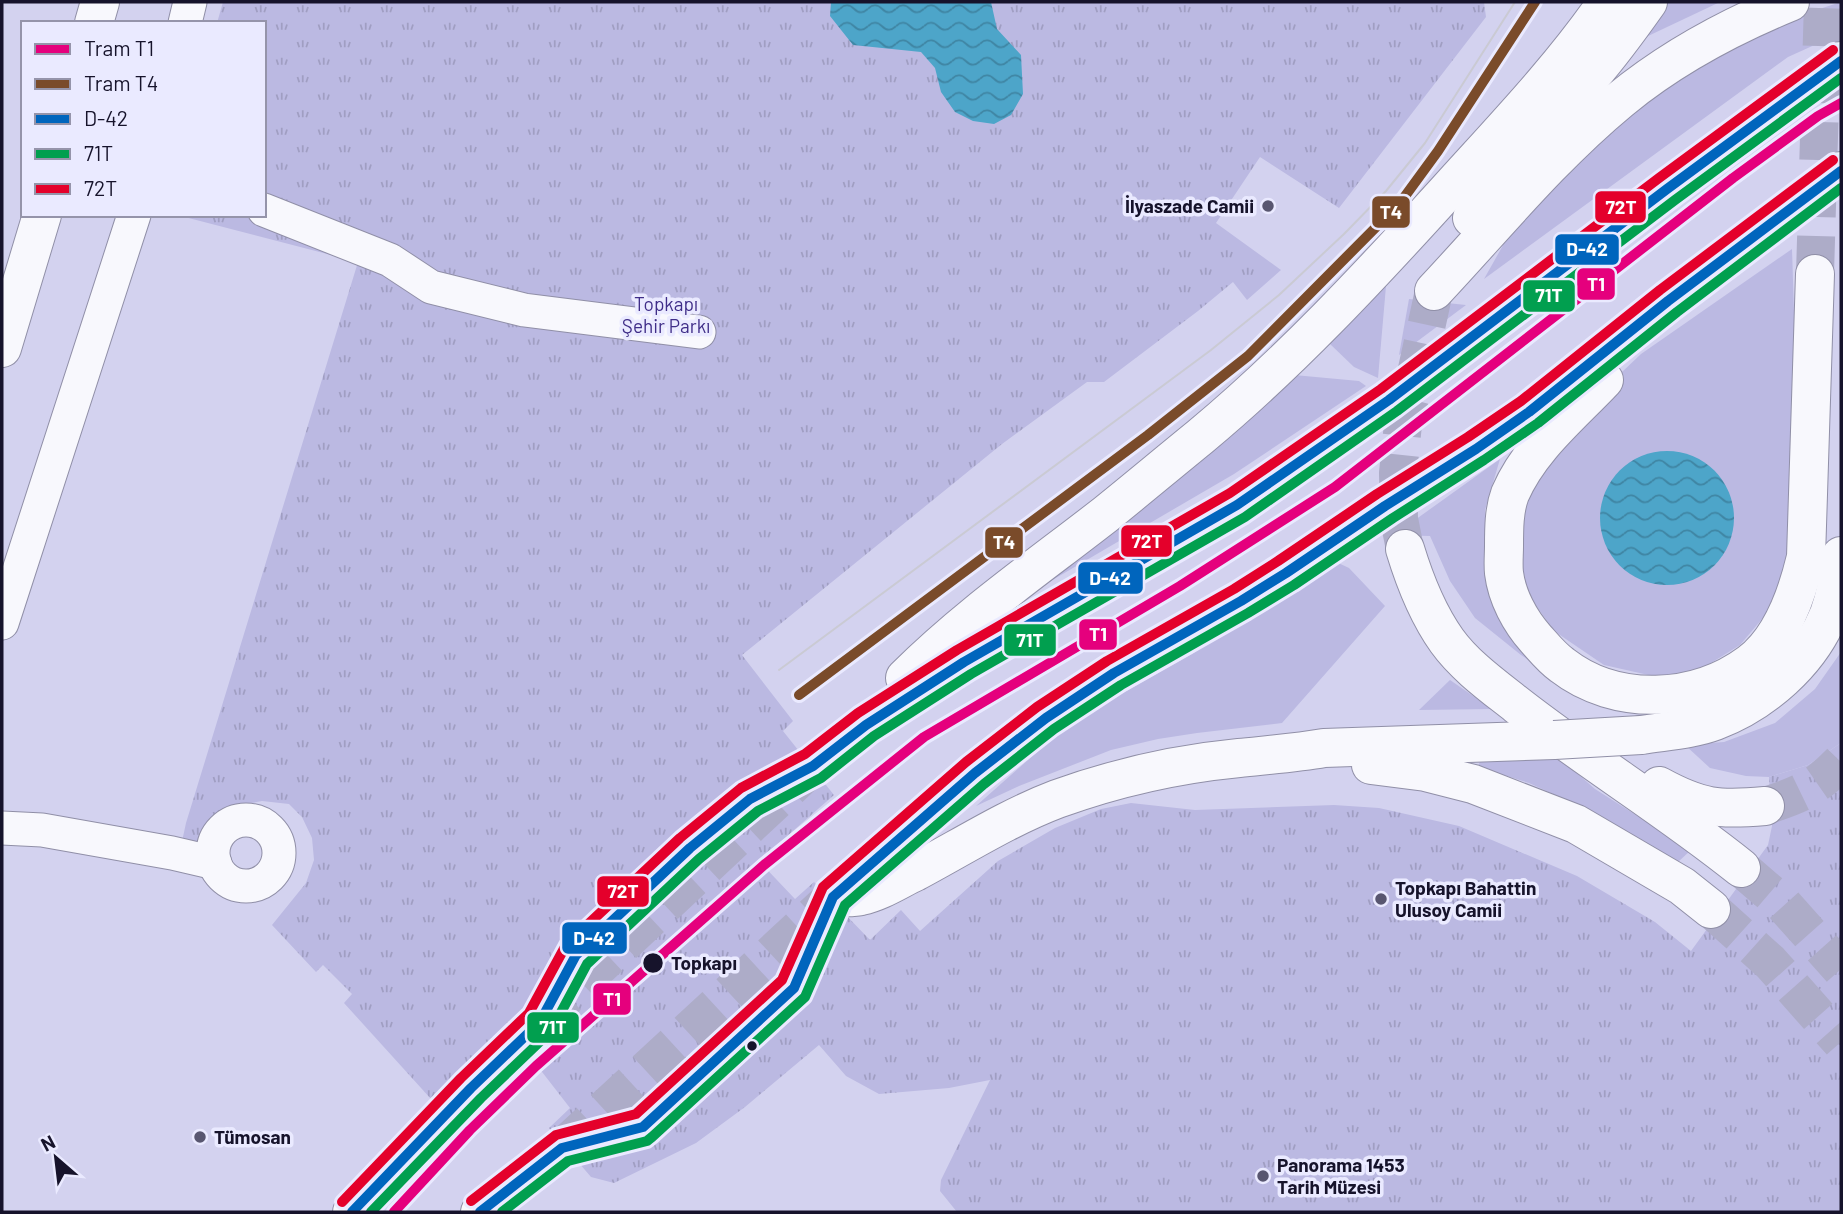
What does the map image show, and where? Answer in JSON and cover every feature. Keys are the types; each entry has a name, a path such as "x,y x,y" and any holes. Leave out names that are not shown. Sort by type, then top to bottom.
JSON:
{"main road":[{"path":"95,21 100,2"},
{"path":"1607,2 1537,93 1404,239 1268,376 1203,435 1107,514 943,643 813,766 866,725 930,683 1237,505 1292,468 1389,400 1841,61"},
{"path":"1648,2 1595,72 1550,120 1478,209 1454,248 1434,291 1579,135 1620,100 1696,47 1745,21 1790,2"},
{"path":"1841,171 1668,301 1551,395 1476,449 1264,587 1114,674 1046,718 975,773 833,897 862,896 886,886 953,852 1011,818 1057,799 1162,770 1324,747 1548,732 1641,734 1682,729 1714,721 1746,705 1780,682 1818,637 1836,590 1841,556"},
{"path":"2,348 41,217"},
{"path":"1668,301 1631,350 1542,443 1521,472 1509,496 1504,523 1504,573 1511,598 1525,627 1562,666 1610,689 1632,694 1671,694 1724,679 1752,662 1774,637 1788,614 1799,587 1806,557 1815,274"},
{"path":"1405,549 1427,610 1448,642 1473,669 1548,732 1702,836 1741,867"},
{"path":"1548,732 1607,748 1652,782 1702,806 1729,809 1765,807"},
{"path":"1289,754 1426,772 1510,797 1587,830 1682,886 1711,909"},
{"path":"352,1212 471,1088 540,1022"},
{"path":"480,1212 562,1148"}],"street":[{"path":"185,21 190,2"},
{"path":"266,210 390,260 431,287 524,310 699,332"},
{"path":"2,622 133,217"},
{"path":"2,828 42,830 215,863"}],"green space":[{"name":"Topkapı Şehir Parkı","path":"223,2 1484,2 1486,17 1339,208 1260,157 1216,223 1281,270 1247,300 1233,282 1104,382 1087,382 1002,444 742,655 793,721 783,731 834,795 759,861 795,899 814,882 870,940 901,910 920,931 998,861 1055,828 1101,809 1131,803 1195,810 1334,805 1379,808 1459,826 1577,876 1655,922 1691,951 1768,845 1772,826 1769,777 1808,765 1841,743 1841,1212 957,1212 940,1191 941,1180 990,1080 949,1088 879,1094 846,1076 819,1045 745,1107 696,1143 614,1183 591,1177 549,1128 570,1108 532,1059 556,1038 532,1008 431,1099 344,1003 352,994 323,965 316,972 272,925 306,883 314,860 312,838 302,817 289,804 262,801 230,807 210,822 199,848 181,846 358,262 185,217 266,217 266,21 218,21"},
{"path":"1662,2 1720,2 1629,45"},
{"path":"1841,2 1841,33 1788,57 1484,279 1524,208 1587,144 1688,68 1764,27"},
{"path":"1792,249 1801,532 1773,606 1740,645 1695,673 1653,676 1604,665 1554,631 1518,580 1522,467 1641,354"},
{"path":"1386,286 1378,378 1354,367 1329,343"},
{"path":"1409,299 1466,305 1399,355"},
{"path":"1294,375 1359,381 1366,386 1234,474 1006,607"},
{"path":"1500,459 1485,510 1485,562 1591,702 1521,655 1475,618 1450,581 1430,536 1394,535"},
{"path":"1332,560 1349,568 1385,606 1282,723 1158,739 1111,750 976,806 1054,737 1114,698 1192,654"},
{"path":"1841,652 1841,743 1808,765 1769,777 1746,776 1710,768 1685,745 1724,742 1775,723 1815,689"},
{"path":"1450,680 1492,709 1419,710"},
{"path":"1481,758 1562,760 1595,789 1691,850 1678,862 1601,816 1529,783 1478,767"}],"water":[{"path":"831,2 991,2 997,29 1021,55 1023,94 1011,115 994,124 973,121 955,112 941,92 935,68 921,52 853,45 830,16"},
{"path":"1667,451 1693,456 1714,471 1729,492 1734,518 1729,544 1714,565 1693,580 1667,585 1641,580 1620,565 1605,544 1600,518 1605,492 1620,471 1641,456"}],"tunnel":[{"path":"1815,274 1823,2"},
{"path":"1405,549 1399,519 1398,473 1403,424 1434,291"},
{"path":"1765,806 1806,790 1841,762"},
{"path":"540,1022 813,766"},
{"path":"1741,868 1783,904 1841,969"},
{"path":"562,1148 833,897"},
{"path":"1711,909 1770,962 1841,1042"}],"tram line":[{"path":"779,670 1211,350 1279,295 1386,191 1425,143 1515,2"},
{"name":"T4","path":"799,695 1148,435 1248,356 1400,203 1438,151 1535,2"},
{"name":"T1","path":"394,1212 470,1130 536,1066 764,865 924,737 1180,586 1335,487 1733,178 1818,116 1841,103"}],"transit line":[{"name":"72T","path":"342,1202 461,1078 529,1013 566,945 680,838 741,788 805,754 858,713 957,650 1230,493 1381,389 1833,50"},
{"name":"D-42","path":"352,1212 471,1088 540,1022 576,955 690,848 750,799 813,766 866,725 964,662 1237,505 1389,400 1841,61"},
{"name":"71T","path":"371,1212 481,1098 551,1031 587,964 699,859 758,811 821,778 874,736 971,674 1245,517 1397,411 1841,78"},
{"name":"72T","path":"471,1201 556,1135 636,1114 782,980 823,887 966,762 1037,707 1107,661 1234,589 1521,401 1660,290 1833,160"},
{"name":"D-42","path":"480,1212 562,1148 643,1127 794,988 833,897 975,773 1046,718 1114,673 1286,573 1476,449 1529,412 1668,301 1841,171"},
{"name":"71T","path":"502,1212 568,1161 647,1141 652,1137 805,997 845,905 984,784 1054,729 1121,685 1294,585 1538,423 1677,312 1841,188"}],"place":[{"name":"İlyaszade Camii","path":"1268,206"},
{"name":"Topkapı Bahattin Ulusoy Camii","path":"1381,899"},
{"name":"Topkapı","path":"653,963"},
{"name":"Tümosan","path":"200,1137"},
{"name":"Panorama 1453 Tarih Müzesi","path":"1263,1176"}]}
